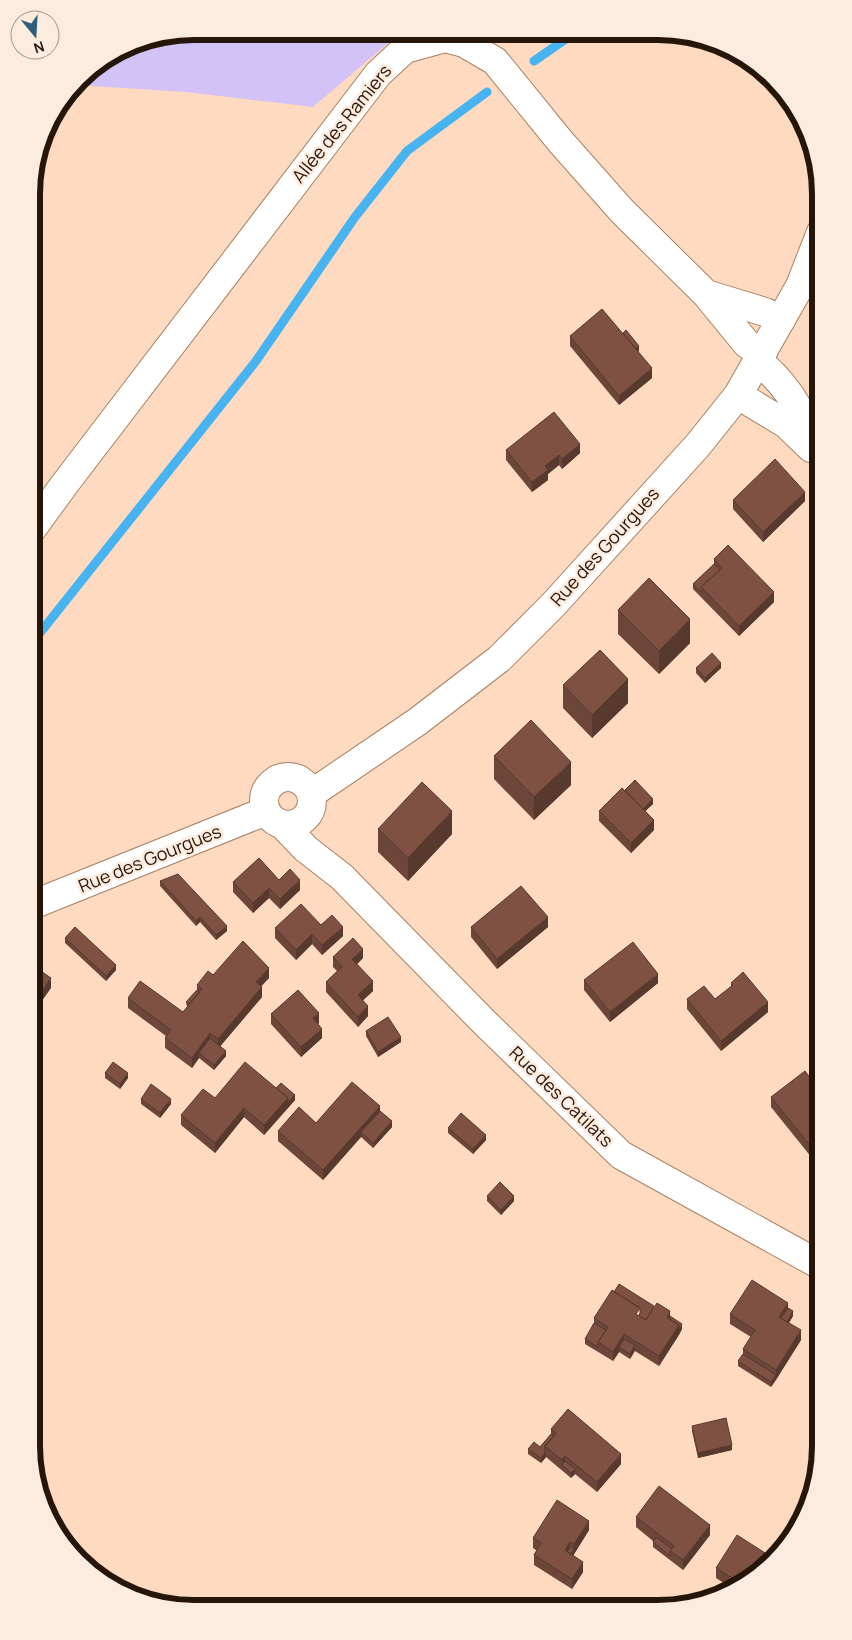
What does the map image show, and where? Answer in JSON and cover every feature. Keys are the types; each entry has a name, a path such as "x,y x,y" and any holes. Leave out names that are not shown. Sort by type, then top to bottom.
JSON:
{"street":[{"name":"Allée des Ramiers","path":"40,518 378,74 405,49 438,40"},
{"name":"Allée des Ramiers","path":"453,40 464,43 495,61 616,204 706,294 761,358 798,409 812,433"},
{"name":"Rue des Gourgues","path":"40,902 275,818 293,824 302,821 310,804 499,659 554,604 686,459 738,395 761,358 800,286 812,255"},
{"name":"Allée des Ramiers","path":"706,294 765,312 781,320"},
{"path":"738,395 786,424 812,449"},
{"path":"275,818 264,799 269,787 279,779 292,778 304,783 310,804"},
{"name":"Rue des Catilats","path":"310,804 342,877"},
{"name":"Rue des Catilats","path":"275,818 306,850 342,877 484,1022 621,1155 812,1261"}],"shaded area":[{"path":"184,40 392,40 313,107 186,92 85,86 109,66 135,52 154,45"}],"building":[{"path":"602,309 652,368 619,396 570,336"},
{"path":"626,330 639,346 635,348 623,333"},
{"path":"554,412 580,444 562,459 559,455 545,466 548,470 532,482 506,450"},
{"path":"775,459 805,492 763,532 733,500"},
{"path":"728,545 774,592 739,626 701,587 722,568 714,559"},
{"path":"714,564 720,570 701,587 701,592 693,584"},
{"path":"649,578 690,619 659,651 618,610"},
{"path":"600,650 628,679 592,715 563,685"},
{"path":"712,653 721,663 705,678 696,668"},
{"path":"531,720 571,762 534,797 494,756"},
{"path":"635,780 653,799 643,809 625,790"},
{"path":"422,782 452,811 408,858 378,829"},
{"path":"622,788 654,820 631,843 599,811"},
{"path":"259,858 279,880 290,869 300,880 280,899 269,888 253,903 233,882"},
{"path":"178,874 227,926 216,935 200,917 196,921 160,881"},
{"path":"521,886 548,917 497,959 471,927"},
{"path":"301,904 321,925 332,915 343,927 322,945 312,934 296,950 275,928"},
{"path":"75,927 116,965 106,976 65,938"},
{"path":"353,938 363,949 352,959 373,981 358,995 368,1006 358,1017 326,982 342,967 333,957"},
{"path":"243,941 269,968 256,982 262,987 218,1039 210,1033 192,1058 165,1038 171,1030 128,998 140,981 183,1012 202,989 197,985 208,971 213,975"},
{"path":"633,942 658,974 610,1012 584,980"},
{"path":"40,970 51,978 40,994"},
{"path":"743,972 768,1002 721,1041 687,999 704,986 715,999 733,985 731,983"},
{"path":"197,990 199,992 189,1004 186,1002"},
{"path":"298,990 319,1013 313,1018 322,1029 301,1047 271,1014"},
{"path":"388,1017 401,1037 378,1052 366,1031"},
{"path":"210,1038 226,1051 214,1065 199,1053"},
{"path":"113,1062 128,1073 120,1084 105,1073"},
{"path":"245,1062 288,1098 264,1125 244,1108 215,1143 181,1115 203,1089 215,1098"},
{"path":"805,1071 812,1080 812,1148 771,1097"},
{"path":"352,1082 380,1106 323,1170 278,1131 299,1107 316,1123"},
{"path":"281,1083 295,1095 288,1103 288,1098 276,1088"},
{"path":"151,1084 171,1099 160,1113 141,1099"},
{"path":"380,1111 392,1121 373,1143 361,1132"},
{"path":"461,1113 486,1135 473,1149 448,1128"},
{"path":"500,1182 514,1196 501,1210 487,1196"},
{"path":"752,1280 788,1303 779,1317 801,1330 776,1370 743,1349 755,1330 730,1314"},
{"path":"619,1284 654,1306 646,1320 639,1316 640,1308 614,1292"},
{"path":"612,1290 640,1308 636,1314 646,1320 657,1303 670,1311 667,1317 679,1325 659,1356 624,1334 613,1352 598,1342 608,1327 594,1318"},
{"path":"788,1308 793,1311 787,1322 781,1318"},
{"path":"670,1316 682,1324 679,1330 679,1325 669,1319"},
{"path":"594,1323 606,1330 598,1342 598,1347 585,1339"},
{"path":"624,1339 635,1345 630,1354 619,1347"},
{"path":"743,1354 776,1375 771,1382 738,1361"},
{"path":"568,1409 621,1454 597,1482 565,1456 562,1460 545,1446 556,1433 551,1429"},
{"path":"726,1418 732,1445 698,1453 692,1426"},
{"path":"551,1434 554,1436 545,1446 545,1453 541,1458 528,1449 534,1442 540,1447"},
{"path":"565,1461 575,1469 571,1473 562,1465"},
{"path":"659,1486 710,1525 683,1560 670,1551 674,1546 636,1517"},
{"path":"557,1500 589,1521 574,1544 570,1542 565,1550 583,1562 572,1579 534,1555 541,1543 533,1538"},
{"path":"737,1535 767,1554 752,1568 734,1579 716,1568"},
{"path":"656,1537 672,1549 670,1556 653,1542"},
{"path":"570,1547 574,1549 571,1554 567,1552"}],"waterway":[{"path":"534,61 564,40"},
{"path":"40,633 256,361 355,217 407,151 487,92"}]}
